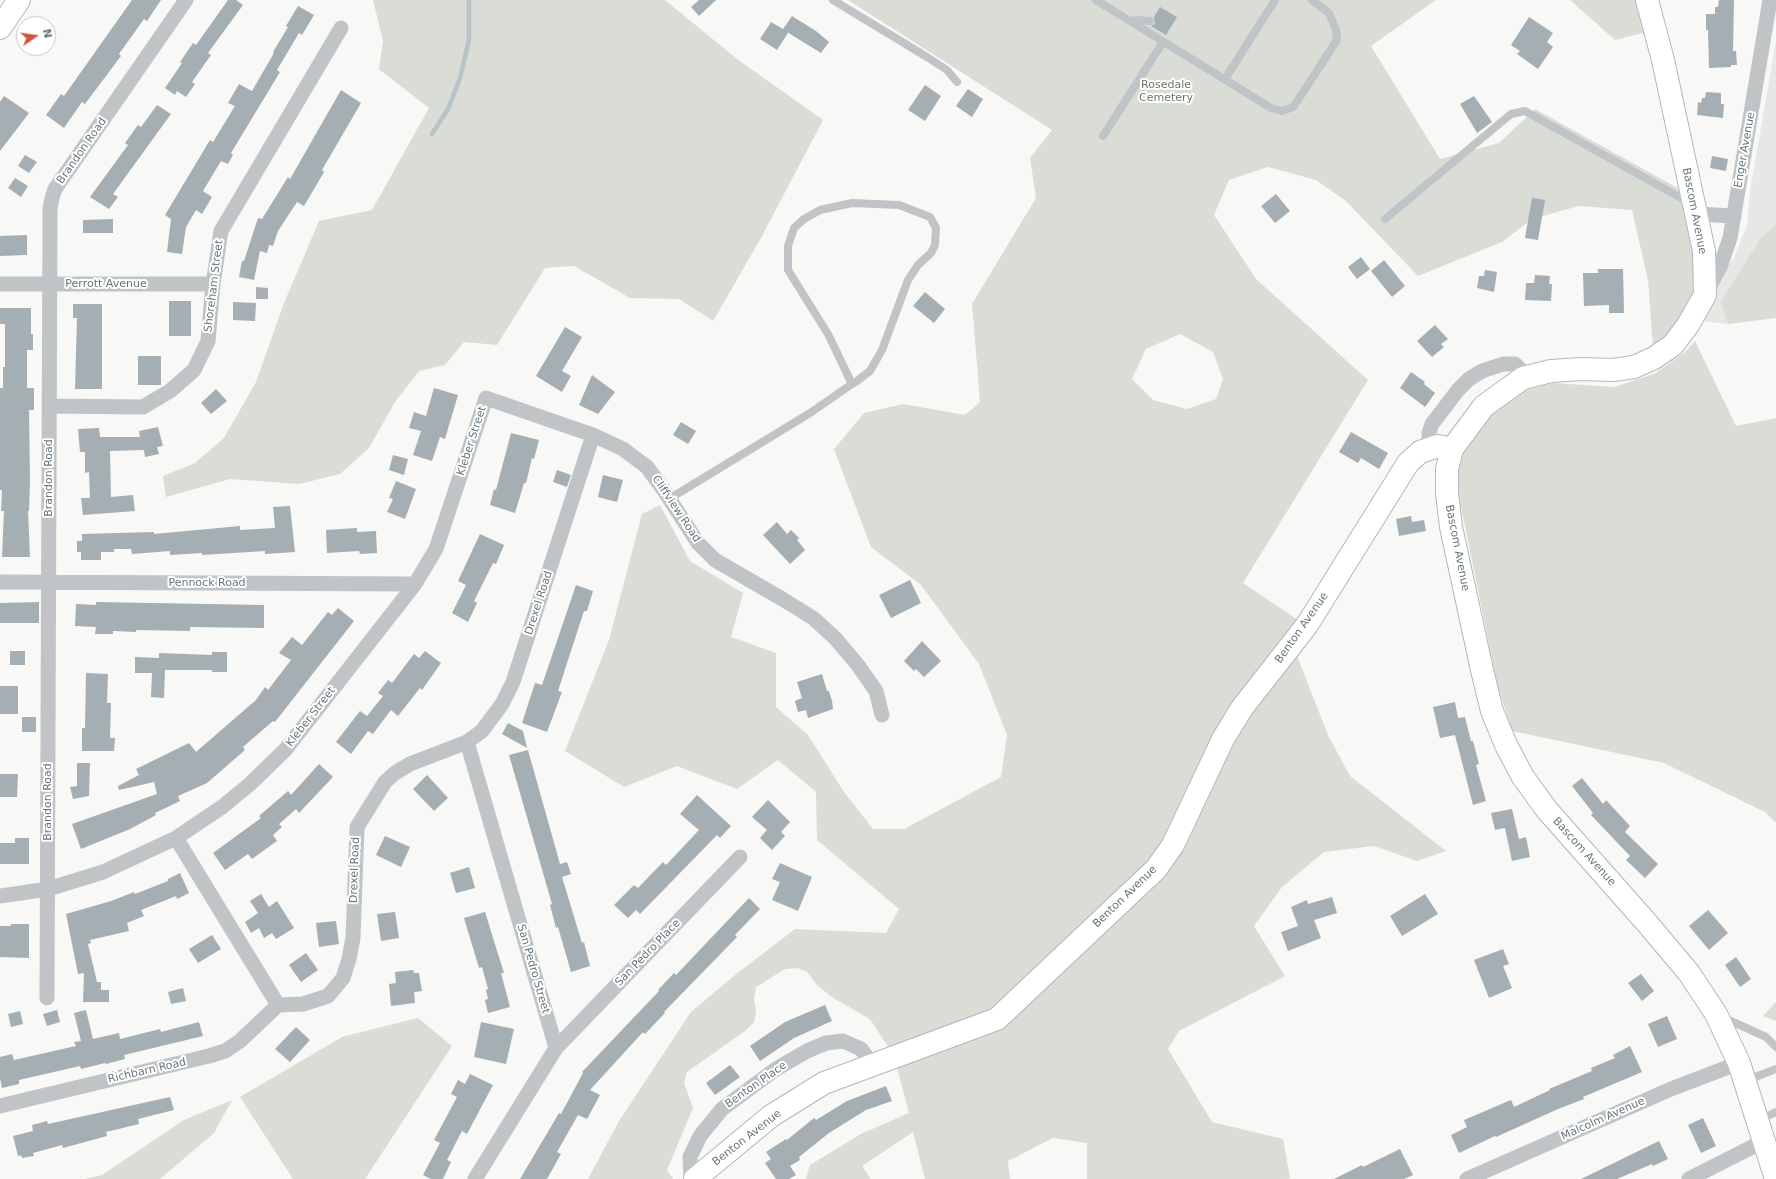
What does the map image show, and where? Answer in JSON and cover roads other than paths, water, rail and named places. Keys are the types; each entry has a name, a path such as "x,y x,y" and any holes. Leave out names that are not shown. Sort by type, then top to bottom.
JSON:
{"main road":[{"path":"2,20 19,0"},
{"name":"Bascom Avenue","path":"1647,0 1662,60 1704,251 1705,295 1688,325 1673,345 1654,358 1634,367 1613,370 1581,369 1551,371 1523,378 1484,406 1452,449 1447,469 1447,493 1452,527 1483,677 1492,711 1506,745 1523,777 1547,810 1689,973 1716,1014 1742,1072 1767,1117 1764,1141 1776,1179"},
{"path":"1430,448 1438,446 1452,449"},
{"name":"Benton Avenue","path":"695,1179 771,1116 824,1083 997,1019 1156,869 1176,840 1223,739 1238,714 1307,625 1408,463 1420,452 1430,448"}],"street":[{"name":"Brandon Road","path":"47,998 50,209 55,189 186,0"},
{"name":"Enger Avenue","path":"1705,295 1720,267 1730,238 1770,0"},
{"name":"Shoreham Street","path":"50,406 143,407 170,391 194,370 208,341 213,284 221,231 341,28"},
{"path":"1695,210 1734,216"},
{"name":"Perrott Avenue","path":"0,284 213,284"},
{"path":"1430,448 1429,433 1432,424 1458,390 1469,379 1482,371 1503,364 1515,364 1528,377"},
{"name":"Cliffview Road","path":"486,398 593,436 622,449 647,467 670,499 698,543 715,560 813,618 835,638 858,664 876,692 882,715"},
{"name":"Kleber Street","path":"0,896 48,889 103,872 176,838 222,807 250,784 286,749 415,584 436,549 486,398"},
{"name":"Drexel Road","path":"278,1005 303,1004 328,996 343,978 349,959 353,938 357,827 361,817 385,782 395,773 410,764 467,742 482,731 502,704 513,682 593,436"},
{"name":"Pennock Road","path":"0,582 415,584"},
{"name":"San Pedro Street","path":"467,742 556,1048"},
{"path":"176,838 278,1005"},
{"name":"San Pedro Place","path":"556,1048 740,857"},
{"name":"Richbarn Road","path":"0,1106 225,1051 240,1041 278,1005"},
{"name":"Benton Place","path":"691,1179 690,1157 700,1136 722,1109 776,1069 807,1051 826,1043 843,1041 861,1049 872,1064"},
{"path":"475,1179 556,1048"},
{"name":"Malcolm Avenue","path":"1468,1179 1671,1089 1742,1072"},
{"path":"1689,1179 1764,1141"}],"lane":[{"path":"833,0 928,57 947,70 957,82"},
{"path":"1096,0 1276,110 1282,111 1293,107 1337,40 1336,30 1329,13 1312,0"},
{"path":"1225,79 1276,0"},
{"path":"1130,21 1150,20"},
{"path":"1103,136 1163,42"},
{"path":"1385,219 1511,114 1525,111 1581,141 1695,210"},
{"path":"670,499 810,413 852,384 870,371 882,350 908,280 918,265 931,253 935,245 936,228 930,217 899,205 852,203 820,210 804,219 794,228 788,246 788,270 828,334 852,384"},
{"path":"1716,1014 1766,1037 1776,1046"},
{"path":"1742,1072 1776,1069"}],"waterway":[{"path":"432,134 448,109 460,78 469,40 469,0"}],"park label":[{"name":"Rosedale Cemetery","path":"1166,91"}]}
